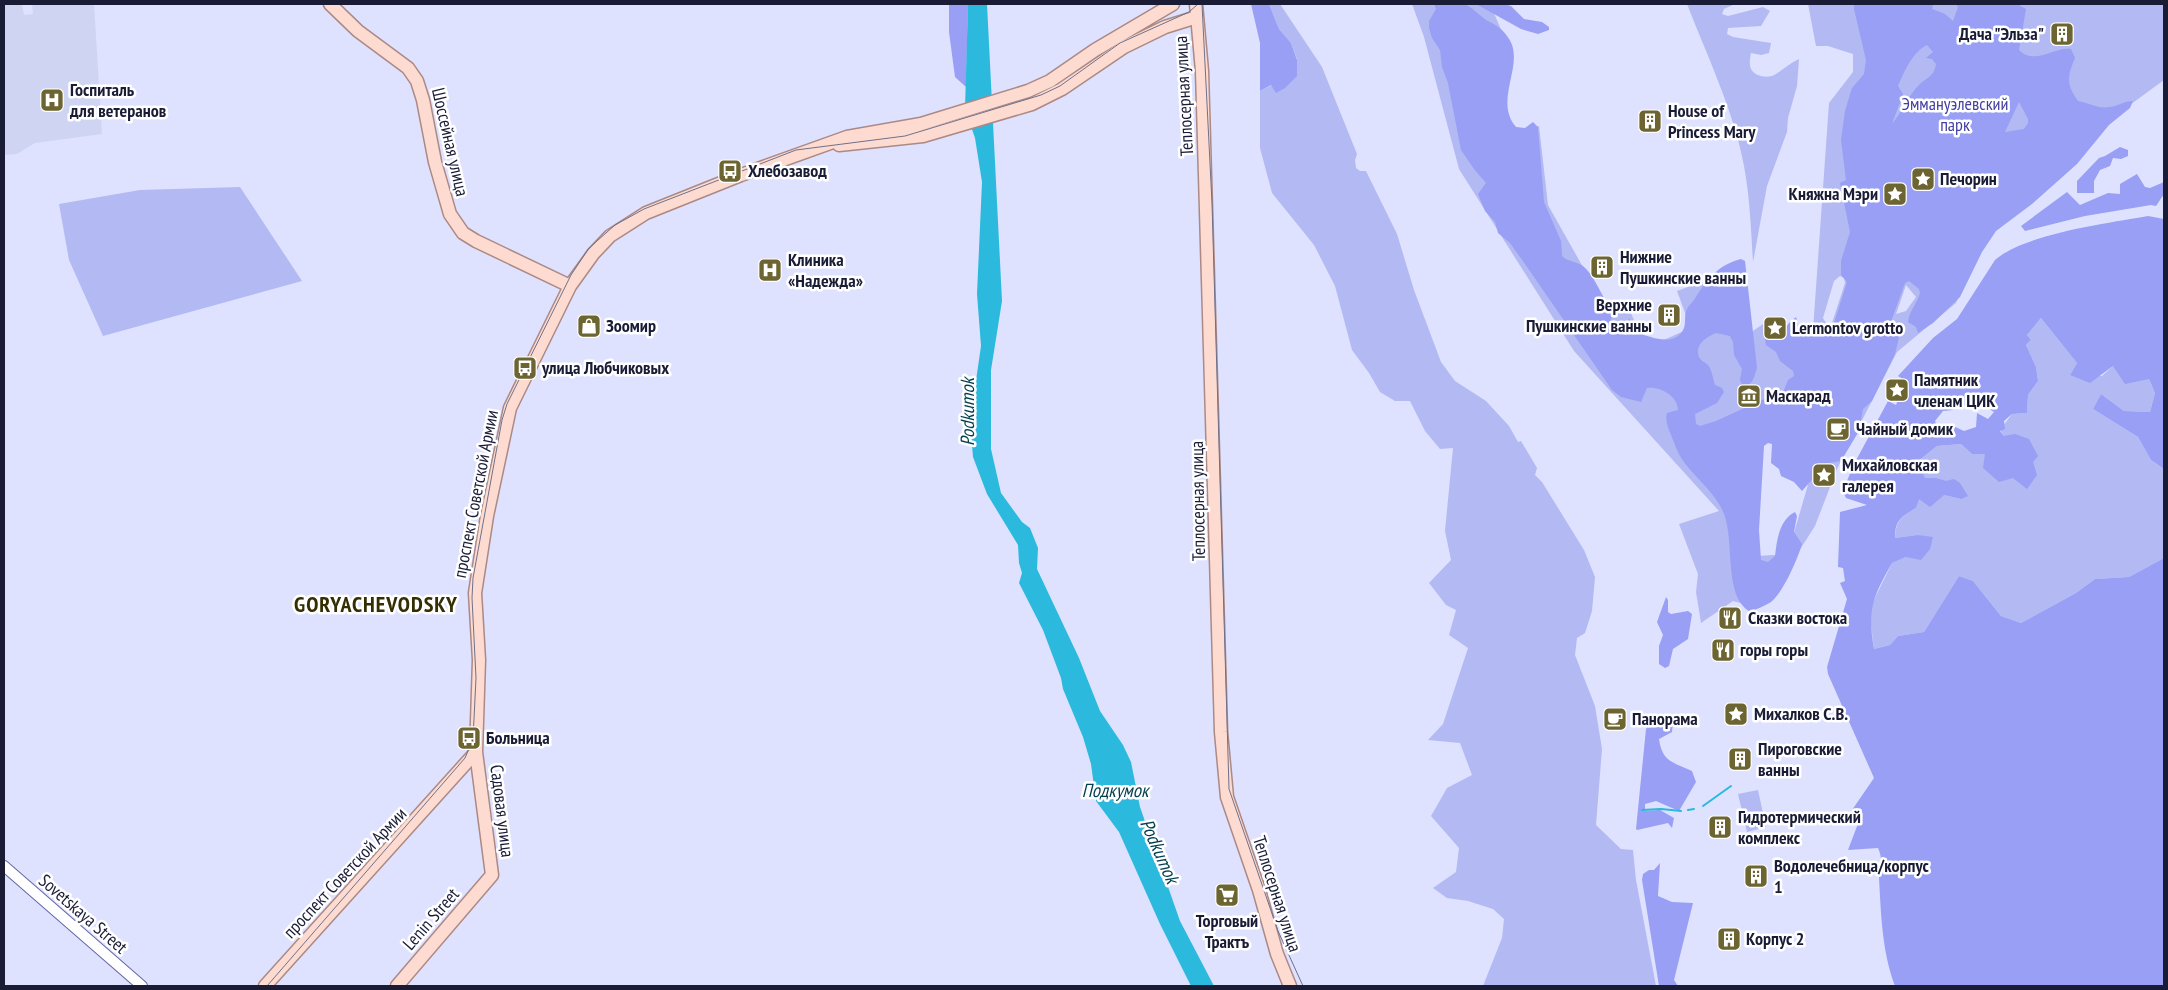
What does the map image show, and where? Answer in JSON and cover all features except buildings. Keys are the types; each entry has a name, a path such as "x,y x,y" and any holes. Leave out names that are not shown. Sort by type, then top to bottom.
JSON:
{"main road":[{"name":"Шоссейная улица","path":"330,4 358,31 408,68 417,81 442,190 450,214 460,229 476,241 570,286"},
{"name":"проспект Советской Армии","path":"922,130 1050,81 1095,50 1173,4"},
{"name":"проспект Советской Армии","path":"266,986 476,752 479,722 479,660 475,593 487,516 510,408 570,286 593,254 610,236 646,213 741,175 847,137 922,130 1032,104 1062,89 1124,47 1196,10"},
{"name":"Теплосерная улица","path":"1196,10 1202,71 1221,732 1227,797 1259,890 1276,954 1290,986"},
{"name":"Садовая улица","path":"476,752 492,875"},
{"name":"Lenin Street","path":"397,986 492,875"}],"street":[{"name":"Sovetskaya Street","path":"4,866 142,986"}],"shaded area":[{"name":"Госпиталь для ветеранов","path":"4,4 22,4 24,15 33,14 32,4 94,4 102,134 35,143 17,154 4,155"}],"green space":[{"path":"949,4 968,4 966,87 955,77 949,32"},
{"path":"1251,4 1269,4 1279,29 1291,43 1297,60 1297,76 1285,88 1276,93 1271,85 1260,91 1260,43"},
{"path":"1269,4 1280,4 1322,67 1357,154 1355,160 1356,168 1360,171 1366,171 1397,234 1414,290 1441,362 1455,381 1486,401 1509,426 1518,442 1521,441 1537,468 1535,475 1542,482 1584,550 1595,577 1592,611 1585,633 1577,638 1575,655 1595,706 1602,749 1596,825 1621,849 1633,850 1636,880 1656,986 1483,986 1502,938 1504,919 1493,909 1468,901 1447,898 1433,888 1456,872 1459,848 1431,816 1447,788 1472,775 1460,743 1428,740 1443,724 1468,648 1449,635 1456,610 1446,605 1429,583 1451,560 1445,531 1453,448 1440,449 1425,431 1410,401 1395,401 1380,392 1352,350 1335,286 1314,245 1272,193 1260,148 1260,91 1272,85 1276,92 1297,59 1291,43 1279,29"},
{"name":"Эммануэлевский парк","path":"1412,4 1490,4 1509,48 1500,96 1510,124 1524,131 1539,126 1548,205 1606,308 1630,311 1641,336 1657,343 1686,330 1688,321 1677,291 1742,267 1750,333 1766,322 1813,330 1829,103 1853,72 1853,54 1828,46 1816,46 1808,4 2164,4 2164,80 2082,140 1993,228 1956,303 1897,352 1837,469 1815,526 1783,576 1758,608 1733,601 1701,623 1696,592 1698,574 1679,524 1719,511 1574,351 1459,169 1424,37","holes":["1840,276 1844,278 1845,283 1832,323 1827,325 1823,318 1834,281","1906,285 1916,297 1906,311 1896,314","1756,429 1821,440 1787,557 1774,555 1756,556"]},
{"name":"Эммануэлевский парк","path":"1434,4 1464,4 1498,26 1507,36 1512,46 1514,57 1507,105 1516,127 1525,128 1533,122 1538,127 1544,202 1561,241 1562,256 1583,266 1590,274 1607,303 1613,305 1614,310 1611,320 1617,330 1628,324 1629,318 1636,332 1662,339 1675,338 1684,328 1688,308 1708,280 1725,265 1741,259 1745,261 1757,368 1751,382 1743,387 1740,380 1742,369 1734,355 1733,342 1730,336 1716,333 1702,342 1698,348 1699,357 1709,367 1715,385 1722,388 1724,392 1717,403 1695,414 1696,424 1700,426 1716,421 1784,390 1788,380 1794,376 1793,371 1780,361 1776,352 1766,345 1766,334 1770,328 1773,326 1785,330 1788,324 1796,317 1799,327 1805,326 1814,332 1821,324 1828,327 1833,326 1847,282 1841,275 1841,261 1850,232 1840,183 1846,180 1841,140 1845,111 1852,88 1864,74 1866,60 1854,4 1933,4 1932,9 1945,14 1953,21 1958,7 1956,4 2017,4 2026,9 2019,50 2025,54 2038,56 2058,50 2071,49 2075,58 2070,70 2069,80 2071,90 2078,101 2098,107 2106,107 2133,101 2130,108 2109,125 2077,164 2032,204 1996,231 1982,252 1960,297 1933,323 1918,333 1916,327 1908,322 1920,293 1919,289 1909,281 1905,283 1892,319 1892,322 1902,325 1895,354 1872,401 1863,409 1859,431 1841,461 1822,464 1817,474 1802,491 1794,482 1781,476 1779,469 1771,463 1772,444 1768,443 1764,446 1759,530 1761,560 1768,562 1775,556 1782,525 1795,512 1797,516 1794,532 1802,544 1790,575 1776,597 1771,602 1750,612 1736,594 1724,514 1710,491 1680,456 1669,429 1666,416 1667,413 1678,410 1675,400 1663,390 1652,388 1647,388 1641,402 1621,397 1612,390 1510,243 1498,233 1495,222 1485,211 1478,194 1486,183 1461,150 1448,83 1442,67 1440,50 1432,38 1429,28 1429,21 1436,9","holes":["1927,45 1933,52 1926,58 1932,59 1936,64 1934,72 1915,89 1892,124 1903,94 1898,86 1900,80 1913,57","2019,102 2028,119 2028,123 2024,129 2005,132"]},
{"path":"1476,4 1504,4 1511,6 1524,19 1542,22 1549,27 1549,30 1538,34 1521,29"},
{"path":"1687,4 1735,4 1724,9 1722,14 1728,16 1763,7 1770,11 1761,26 1728,28 1727,34 1733,37 1771,43 1769,53 1761,55 1751,53 1750,67 1756,74 1773,76 1799,59 1797,86 1788,118 1787,132 1767,186 1753,262 1748,190 1740,146 1719,84"},
{"path":"2120,147 2128,150 2128,156 2121,159 2113,158 2110,166 2100,170 2094,181 2094,193 2077,193 2077,181 2099,158"},
{"path":"2137,174 2145,187 2150,188 2164,182 2164,194 2156,206 2151,205 2085,216 2025,231 2021,226 2067,192 2080,205 2108,193 2120,194 2120,184"},
{"path":"240,187 302,281 103,336 69,260 59,204 140,190"},
{"path":"2148,216 2164,219 2164,469 2151,460 2138,437 2093,409 2101,394 2124,411 2150,412 2155,393 2149,379 2125,384 2113,366 2090,383 2070,375 2077,363 2041,318 2027,335 2031,340 2026,345 2036,367 2038,381 2028,395 2027,413 2012,414 2004,421 2005,429 2000,431 2004,436 2015,434 2029,439 2038,456 2033,462 2037,475 2027,489 2013,478 1999,482 1983,468 1985,454 1972,454 1961,444 1937,446 1917,462 1925,478 1936,478 1946,481 1954,479 1960,483 1968,496 1961,499 1944,495 1930,507 1919,499 1916,508 1900,520 1896,527 1895,538 1917,535 1933,537 1930,549 1921,560 1906,557 1892,563 1876,595 1871,623 1874,649 1890,645 1898,636 1924,632 1959,576 1973,581 2001,616 2021,623 2076,593 2095,579 2129,577 2164,558 2164,986 1895,986 1887,960 1883,933 1879,873 1880,853 1878,848 1848,850 1859,821 1852,810 1874,778 1828,674 1827,667 1847,599 1840,583 1845,581 1843,568 1838,567 1840,512 1867,505 1846,498 1843,491 1853,466 1888,401 1896,405 1906,381 1898,376 1933,338 1957,319 1995,260 2008,251 2046,236","holes":["1966,405 1985,406 1994,412 1988,419 1977,413 1976,427 1964,431 1951,425 1952,435 1939,432 1935,421 1943,411 1953,410"]},
{"path":"2041,318 2077,363 2070,375 2102,376 2113,366 2149,379 2155,393 2150,412 2124,411 2101,394 2093,409 2138,437 2151,460 2164,469 2164,558 2129,577 2095,579 2076,593 2021,623 2001,616 1973,581 1959,576 1924,632 1898,636 1890,645 1874,649 1870,617 1872,604 1892,563 1906,557 1917,535 1895,538 1898,523 1916,508 1918,499 1944,495 1961,499 1949,486 1941,481 1925,479 1917,462 1937,446 1961,444 1972,454 2004,436 2000,430 2012,414 2027,413 2028,395 2038,381 2036,367 2026,345 2031,340 2027,335"},
{"path":"1666,597 1668,600 1668,612 1671,614 1688,611 1692,614 1688,639 1673,649 1669,666 1665,668 1659,664 1659,646 1663,635 1657,622"},
{"path":"1654,717 1673,722 1672,732 1659,739 1660,747 1666,757 1674,763 1692,771 1696,782 1679,811 1656,801 1645,804 1645,811 1660,810 1674,818 1672,828 1668,823 1637,830 1646,729"},
{"path":"1758,790 1766,827 1747,832 1738,794"},
{"path":"1660,863 1658,896 1672,902 1693,903 1674,980 1678,986 1659,986 1642,880 1643,874 1649,870 1654,870"}],"water":[{"name":"Подкумок","path":"968,4 987,4 1002,301 991,370 991,449 1001,493 1022,522 1030,528 1038,548 1037,569 1079,658 1100,711 1123,745 1131,762 1140,807 1180,921 1214,986 1191,986 1160,924 1119,832 1096,801 1091,764 1083,737 1063,689 1061,678 1043,630 1019,583 1022,573 1019,563 1018,545 987,494 973,457 970,422 981,346 977,294 982,182 975,138 965,109"}],"waterway":[{"path":"1703,806 1731,786"},
{"path":"1688,810 1694,809"},
{"path":"1642,810 1681,811"}],"tram line":[{"path":"267,986 465,758 473,739 476,678 472,598 473,578 502,420 507,404 571,275 589,248 615,225 644,209 796,150 905,136 1041,95 1060,86 1120,43 1189,12 1198,4"},
{"path":"1202,4 1212,203 1229,789 1278,931 1303,986"}],"place":[{"name":"Дача \"Эльза\"","path":"2062,34"},
{"name":"Госпиталь для ветеранов","path":"52,100"},
{"name":"House of Princess Mary","path":"1650,121"},
{"name":"Хлебозавод","path":"730,171"},
{"name":"Печорин","path":"1923,179"},
{"name":"Княжна Мэри","path":"1895,194"},
{"name":"Нижние Пушкинские ванны","path":"1602,267"},
{"name":"Клиника «Надежда»","path":"770,270"},
{"name":"Верхние Пушкинские ванны","path":"1669,315"},
{"name":"Зоомир","path":"589,326"},
{"name":"Lermontov grotto","path":"1775,328"},
{"name":"улица Любчиковых","path":"525,368"},
{"name":"Памятник членам ЦИК","path":"1897,390"},
{"name":"Маскарад","path":"1749,396"},
{"name":"Чайный домик","path":"1838,429"},
{"name":"Михайловская галерея","path":"1824,475"},
{"name":"Сказки востока","path":"1730,618"},
{"name":"горы горы","path":"1723,650"},
{"name":"Михалков С.В.","path":"1736,714"},
{"name":"Панорама","path":"1615,719"},
{"name":"Больница","path":"469,738"},
{"name":"Пироговские ванны","path":"1740,759"},
{"name":"Гидротермический комплекс","path":"1720,827"},
{"name":"Водолечебница/корпус 1","path":"1756,876"},
{"name":"Торговый Трактъ","path":"1227,895"},
{"name":"Корпус 2","path":"1729,939"}],"district":[{"name":"GORYACHEVODSKY","path":"376,604"}],"water label":[{"name":"Podkumok","path":"967,412"},
{"name":"Podkumok","path":"1160,851"}]}
